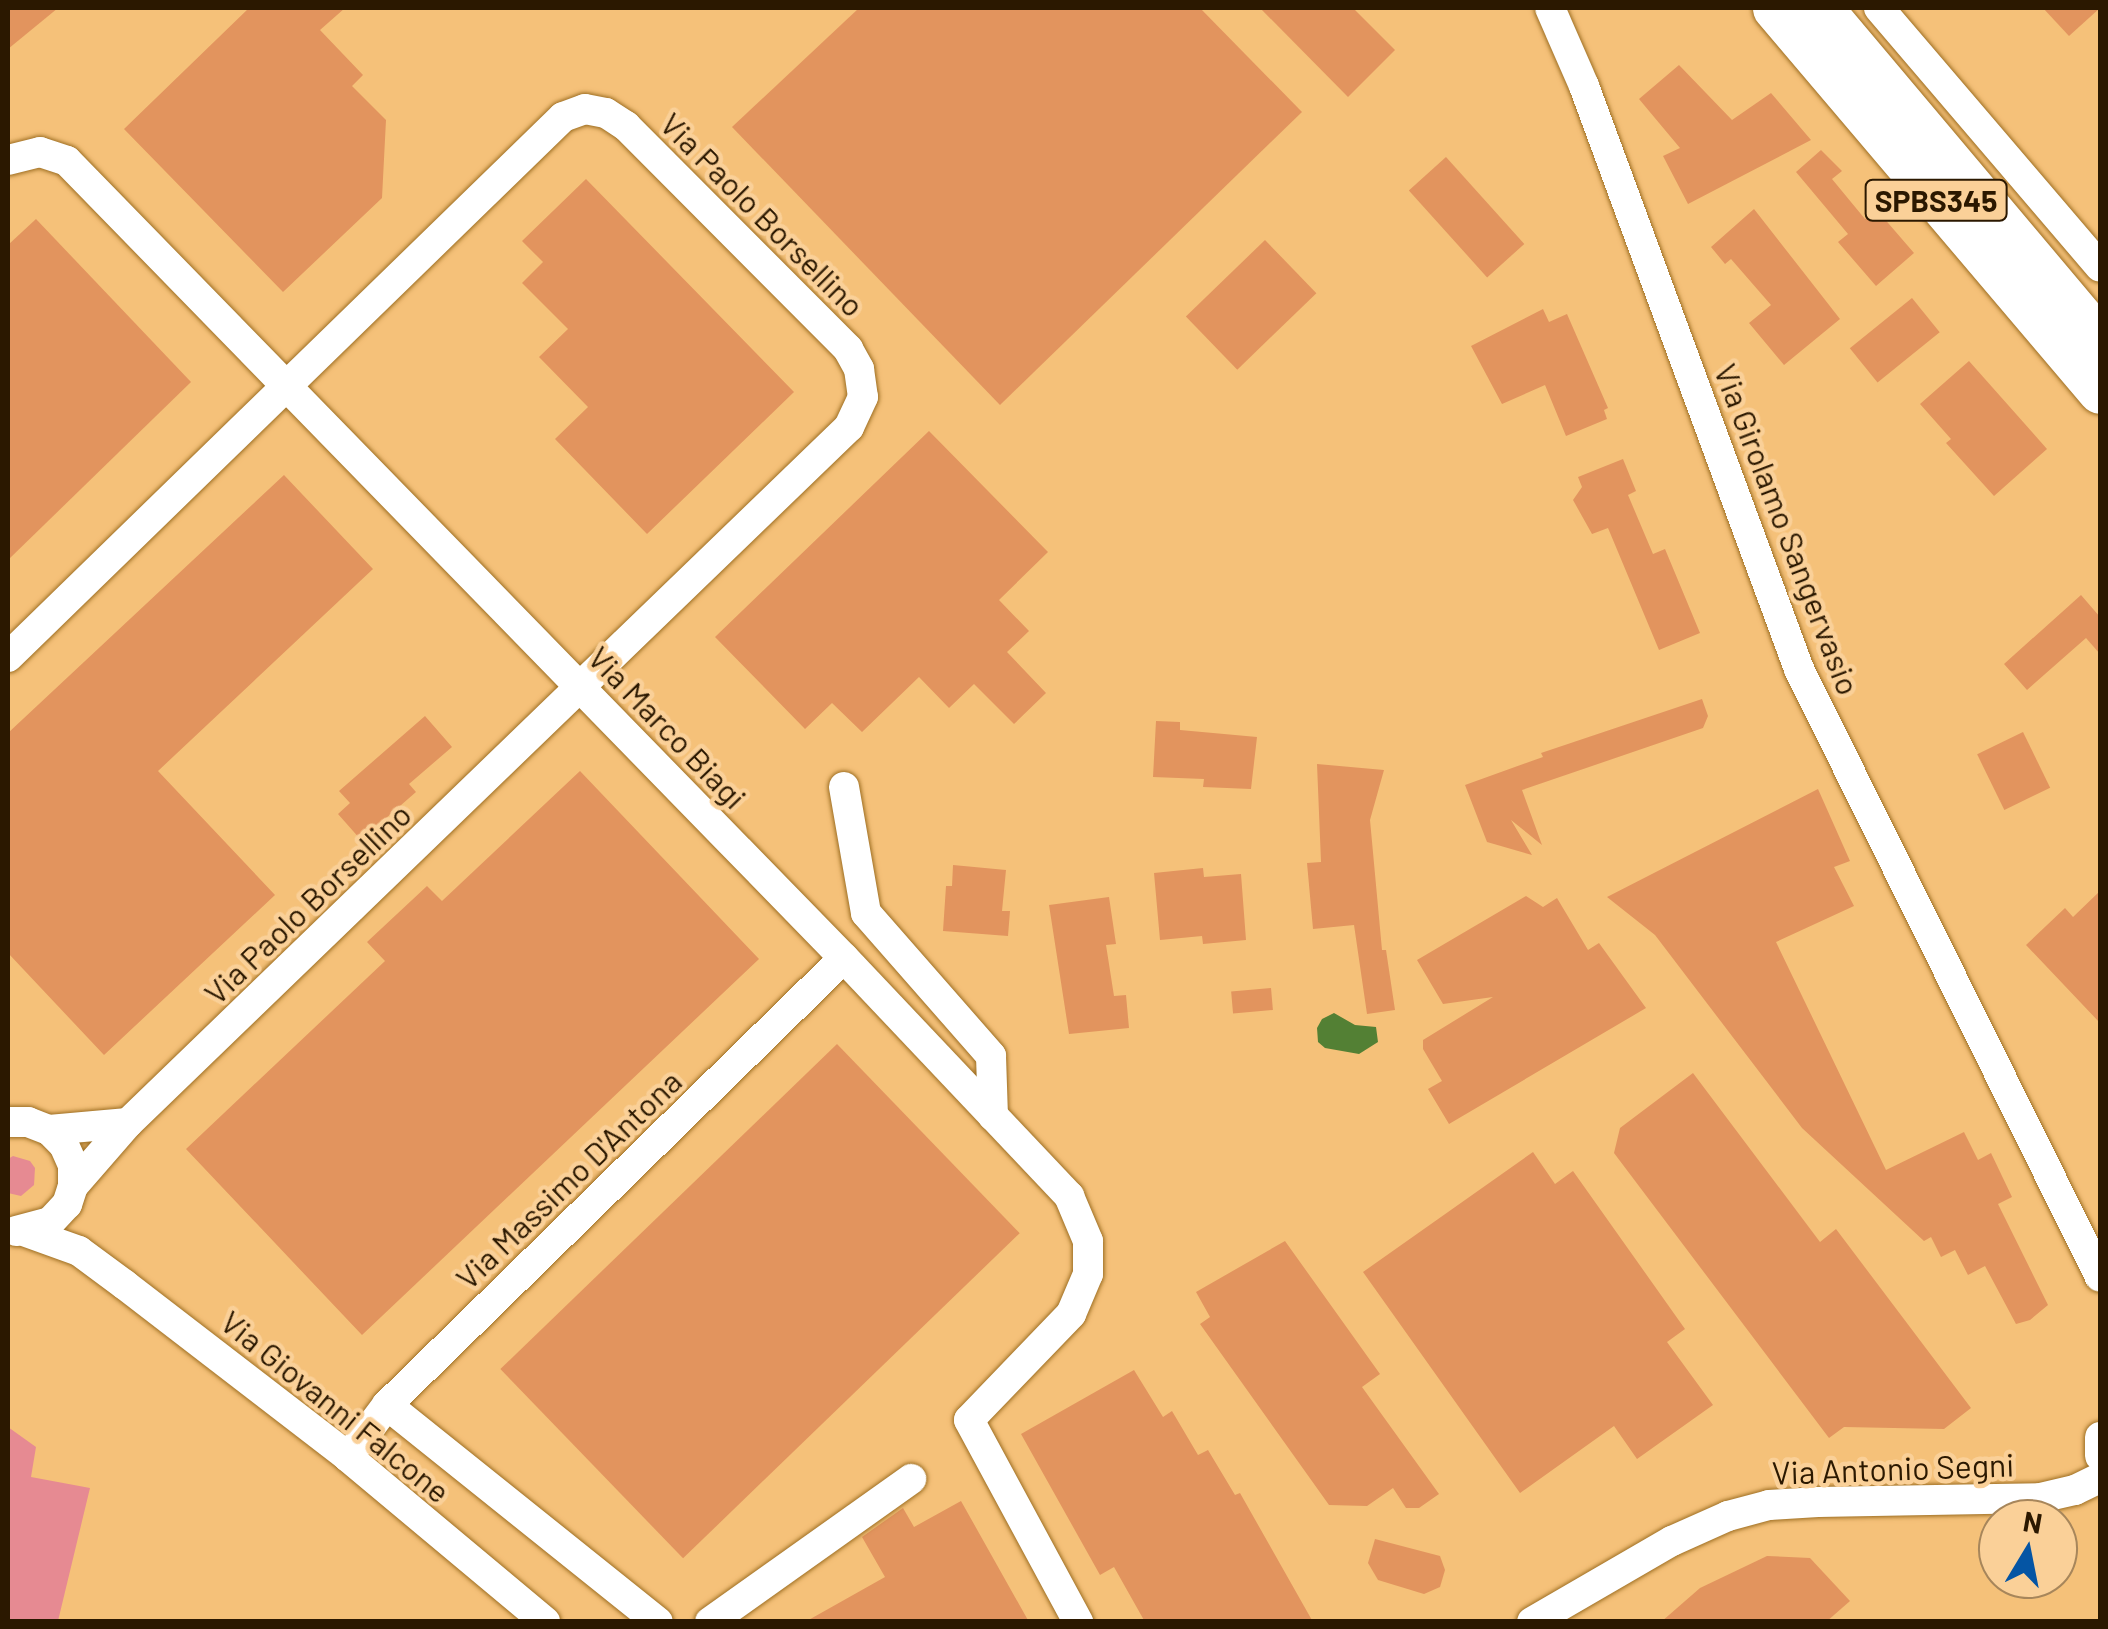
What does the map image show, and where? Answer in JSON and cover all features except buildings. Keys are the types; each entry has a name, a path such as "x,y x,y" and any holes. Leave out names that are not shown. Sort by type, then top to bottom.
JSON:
{"main road":[{"name":"SPBS345","path":"1775,8 2100,391"},
{"name":"SPBS345","path":"1820,8 2100,340"}],"street":[{"name":"Via Girolamo Sangervasio","path":"1550,8 1584,86 1799,669 2100,1277"},
{"path":"1859,58 1888,17 2100,267"},
{"name":"Via Paolo Borsellino","path":"8,657 563,117 585,109 606,113 626,126 848,349 859,369 863,397 849,427 128,1124 70,1195"},
{"name":"Via Marco Biagi","path":"8,160 40,152 67,160 844,958 1069,1196 1088,1240 1088,1274 1071,1314 969,1420 1078,1622"},
{"path":"844,786 866,913 992,1056 993,1116"},
{"name":"Via Massimo D'Antona","path":"348,1457 387,1405 844,958"},
{"path":"8,1122 28,1122 49,1130 64,1145 72,1165 70,1230 79,1251"},
{"path":"49,1130 128,1124"},
{"name":"Via Giovanni Falcone","path":"17,1231 50,1222 70,1195"},
{"name":"Via Giovanni Falcone","path":"17,1231 79,1251 348,1457 545,1622"},
{"path":"387,1405 658,1622"},
{"path":"2100,1437 2100,1456"},
{"path":"710,1622 911,1478"},
{"name":"Via Antonio Segni","path":"1532,1622 1672,1541 1742,1512 1818,1502 2040,1498 2075,1490 2100,1478"}],"shaded area":[{"path":"1334,1013 1355,1025 1376,1027 1378,1042 1359,1054 1325,1048 1318,1042 1317,1028 1322,1019"},
{"path":"13,1156 30,1161 35,1168 34,1185 21,1196 8,1193 8,1159"},
{"path":"8,1427 36,1447 31,1477 90,1488 58,1621 8,1621"}]}
